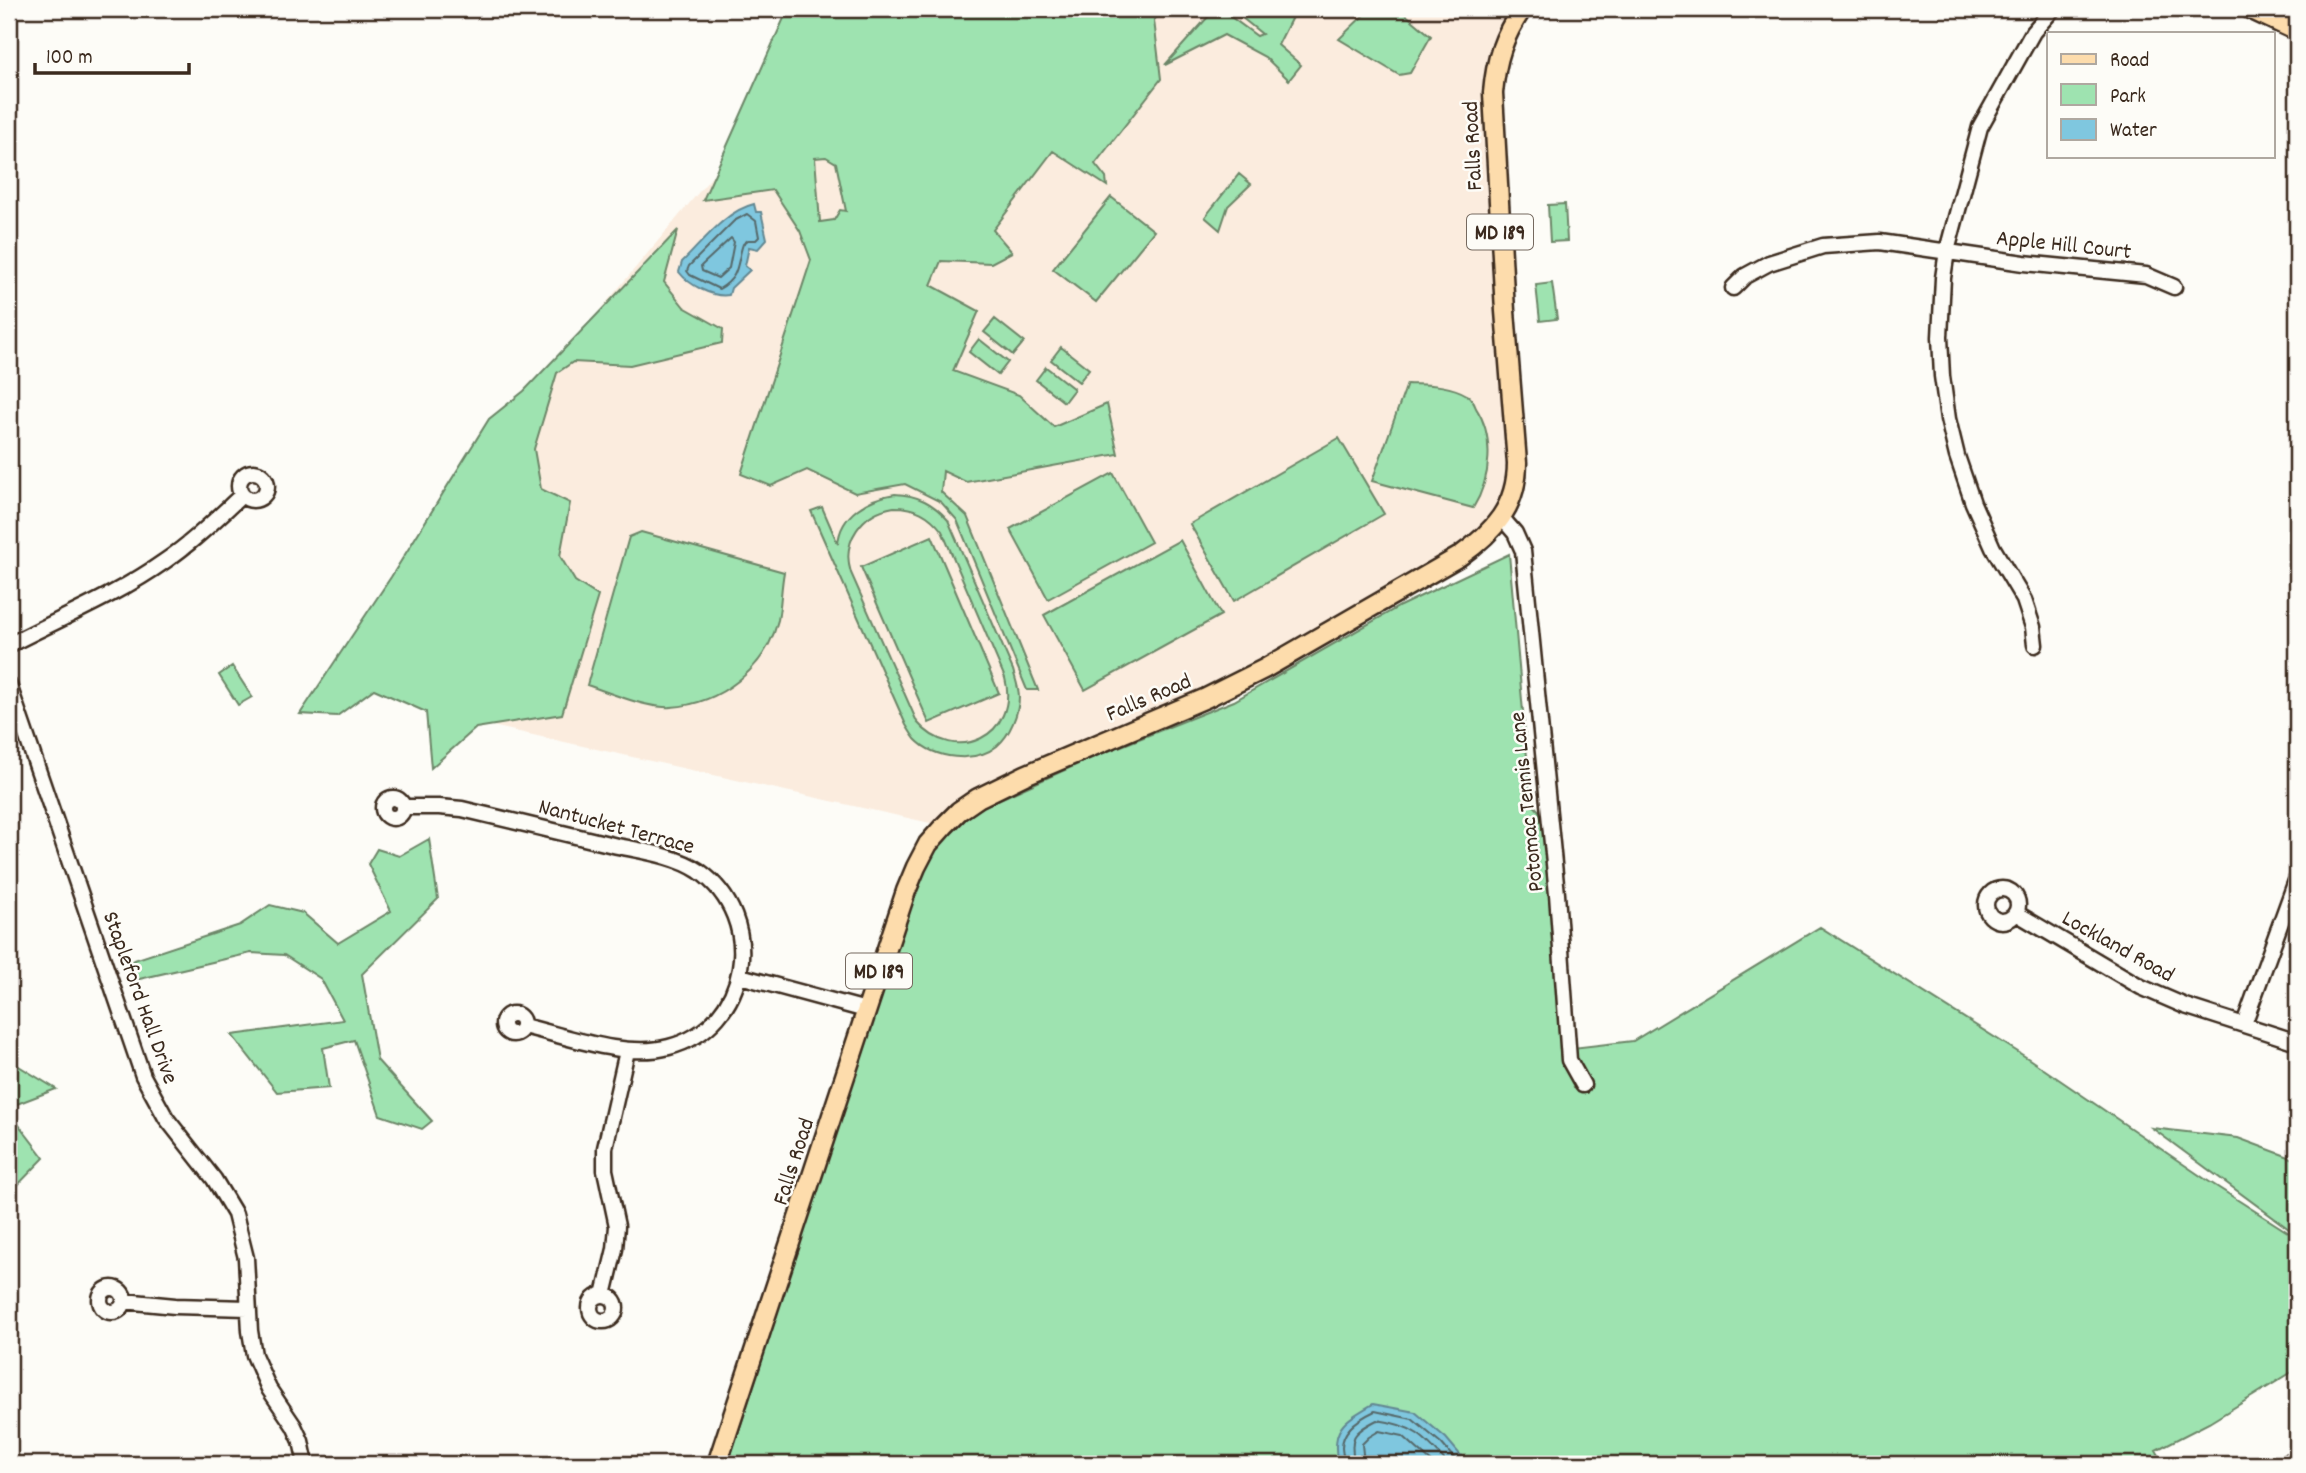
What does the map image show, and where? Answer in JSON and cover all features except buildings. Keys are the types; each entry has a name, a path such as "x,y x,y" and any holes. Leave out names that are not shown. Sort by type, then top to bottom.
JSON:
{"main road":[{"name":"Falls Road","path":"717,1464 866,1010 916,867 944,826 978,798 1025,775 1206,698 1264,669 1460,556 1481,542 1502,518 1516,484 1517,463 1505,311 1493,93 1495,66 1507,31 1522,9"},
{"path":"2250,9 2297,31"}],"street":[{"path":"2035,645 2033,626 2024,600 1993,548 1973,503 1957,456 1948,419 1940,337 1947,251 1980,127 2034,32 2053,9"},
{"name":"Apple Hill Court","path":"1732,288 1745,276 1769,263 1823,246 1880,242 2024,263 2147,275 2174,287"},
{"path":"9,645 126,585 164,562 242,495"},
{"name":"Potomac Tennis Lane","path":"1502,518 1515,533 1523,551 1557,894 1569,1060 1583,1084"},
{"name":"Stapleford Hall Drive","path":"9,685 143,1076 166,1118 214,1179 235,1216 246,1258 248,1308 254,1355 269,1389 294,1426 301,1441 306,1464"},
{"name":"Nantucket Terrace","path":"403,807 462,809 687,864 708,878 728,903 740,938 740,976 717,1017 694,1037 667,1048 627,1051 523,1026"},
{"path":"2244,1024 2297,878"},
{"name":"Lockland Road","path":"2016,913 2141,987 2185,1006 2297,1042"},
{"path":"740,976 866,1010"},
{"path":"604,1296 615,1249 617,1226 605,1170 605,1147 627,1051"},
{"path":"124,1301 175,1306 248,1308"},
{"path":"2285,1464 2297,1456"}],"shaded area":[{"path":"798,9 1522,9 1495,66 1517,463 1494,529 1264,669 1025,775 944,826 461,719 528,396 750,131"}],"green space":[{"path":"788,9 1164,9 1154,20 1161,79 1095,164 1106,178 1107,186 1053,151 993,230 1012,252 991,263 941,261 931,285 979,311 953,371 1019,395 1054,427 1107,404 1118,454 966,482 943,471 941,492 967,516 1038,690 1027,690 957,520 941,502 905,484 855,493 807,470 771,486 741,474 811,260 800,231 773,190 703,200","holes":["826,157 836,163 846,211 840,210 834,220 820,222 815,158"]},
{"path":"1215,9 1220,9 1257,36 1262,34 1231,9 1280,9 1292,17 1278,45 1301,65 1289,80 1265,57 1224,35 1165,65"},
{"path":"1370,9 1399,9 1431,36 1410,73 1399,75 1339,39"},
{"path":"1239,174 1251,184 1228,206 1220,230 1205,217"},
{"path":"1111,197 1154,231 1096,302 1053,269"},
{"path":"1565,204 1567,241 1550,242 1548,205"},
{"path":"678,230 664,282 684,307 723,329 722,343 630,365 573,362 557,373 534,449 541,489 570,503 560,556 575,581 598,596 562,714 476,728 431,768 426,712 374,689 337,716 300,714 391,577 489,419 524,391"},
{"path":"1552,283 1557,319 1540,321 1536,285"},
{"path":"995,319 1024,342 1013,355 984,332"},
{"path":"979,339 1008,362 998,375 969,352"},
{"path":"1061,347 1089,369 1079,382 1051,360"},
{"path":"1046,367 1074,389 1064,402 1036,380"},
{"path":"1407,384 1453,389 1468,396 1473,402 1486,432 1488,458 1484,484 1473,508 1372,481"},
{"path":"1339,438 1384,514 1234,601 1190,524"},
{"path":"1113,473 1151,542 1048,599 1010,529"},
{"path":"895,494 918,498 937,509 948,520 1013,670 1019,694 1015,717 1002,741 988,752 966,757 943,755 923,746 915,739 906,725 811,511 822,507 838,544 840,533 850,516 866,504","holes":["902,507 921,513 942,531 1005,678 1007,698 1003,715 994,729 981,738 965,743 949,742 932,735 917,722 851,573 849,550 857,530 872,515"]},
{"path":"641,532 784,572 778,620 763,654 738,681 707,699 671,707 651,706 587,685 629,537"},
{"path":"932,536 999,693 929,723 861,567"},
{"path":"1180,540 1221,615 1085,690 1044,615"},
{"path":"1509,554 1531,802 1555,829 1573,1048 1633,1041 1820,927 2029,1059 2297,1238 2297,1369 2209,1423 2156,1450 2164,1464 728,1464 912,899 931,853 973,811 1096,756 1234,701 1400,606"},
{"path":"232,666 252,697 238,705 219,675"},
{"path":"429,839 438,899 362,974 377,1060 432,1121 422,1129 380,1115 354,1040 323,1048 329,1088 277,1092 232,1035 343,1020 321,979 284,955 251,953 135,980 128,962 240,925 270,905 303,913 338,943 391,911 368,864 377,849 399,856"},
{"path":"9,1060 56,1089 9,1107"},
{"path":"9,1112 44,1158 9,1194"},
{"path":"2152,1128 2238,1138 2297,1160 2297,1235"}],"water":[{"path":"754,204 756,212 761,212 767,239 758,249 749,247 745,266 750,270 731,288 729,295 709,292 683,277 679,272 682,262 706,237 733,213"},
{"path":"1373,1404 1415,1412 1446,1438 1468,1464 1338,1464 1336,1442 1342,1427 1354,1415"}]}
